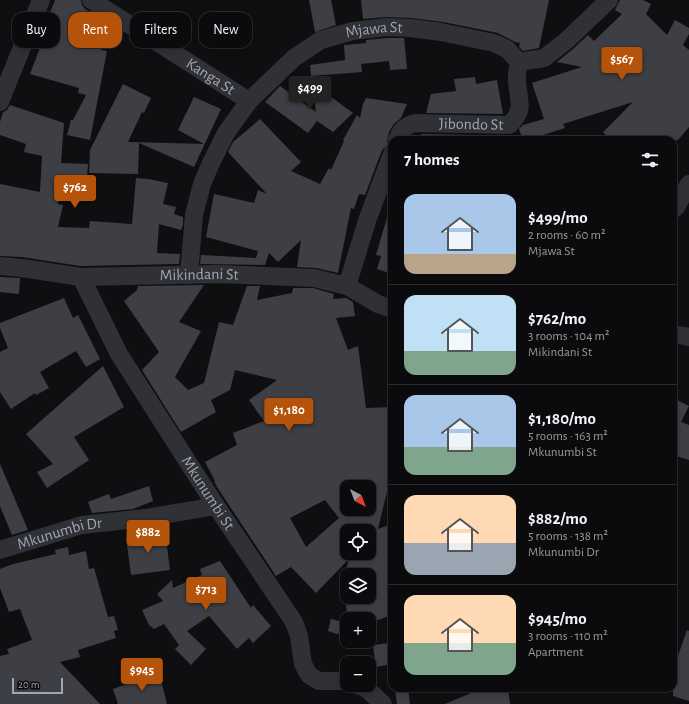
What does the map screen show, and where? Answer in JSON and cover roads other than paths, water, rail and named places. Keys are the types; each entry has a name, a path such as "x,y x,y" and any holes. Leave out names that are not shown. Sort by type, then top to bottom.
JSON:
{"street":[{"path":"0,102 41,0"},
{"name":"Kanga St","path":"91,0 248,101"},
{"path":"519,62 544,58 566,41 609,0"},
{"name":"Mjawa St","path":"189,275 194,215 202,184 226,133 248,101 294,58 321,40 353,31 387,27 411,28 441,32 507,48 519,62"},
{"name":"Jibondo St","path":"399,136 406,126 415,124 509,125 516,118 520,108 516,79 519,62"},
{"path":"347,286 368,218 388,165"},
{"path":"677,206 689,184"},
{"name":"Mikindani St","path":"0,266 81,277 219,274 314,278 347,286 378,304 388,308"},
{"name":"Mkunumbi St","path":"81,277 119,354 216,506 294,622 299,636 303,664 309,674 319,681 340,681"},
{"path":"677,335 689,337"},
{"name":"Mkunumbi Dr","path":"0,550 82,526 145,518 216,506"},
{"path":"370,692 383,704"}]}
